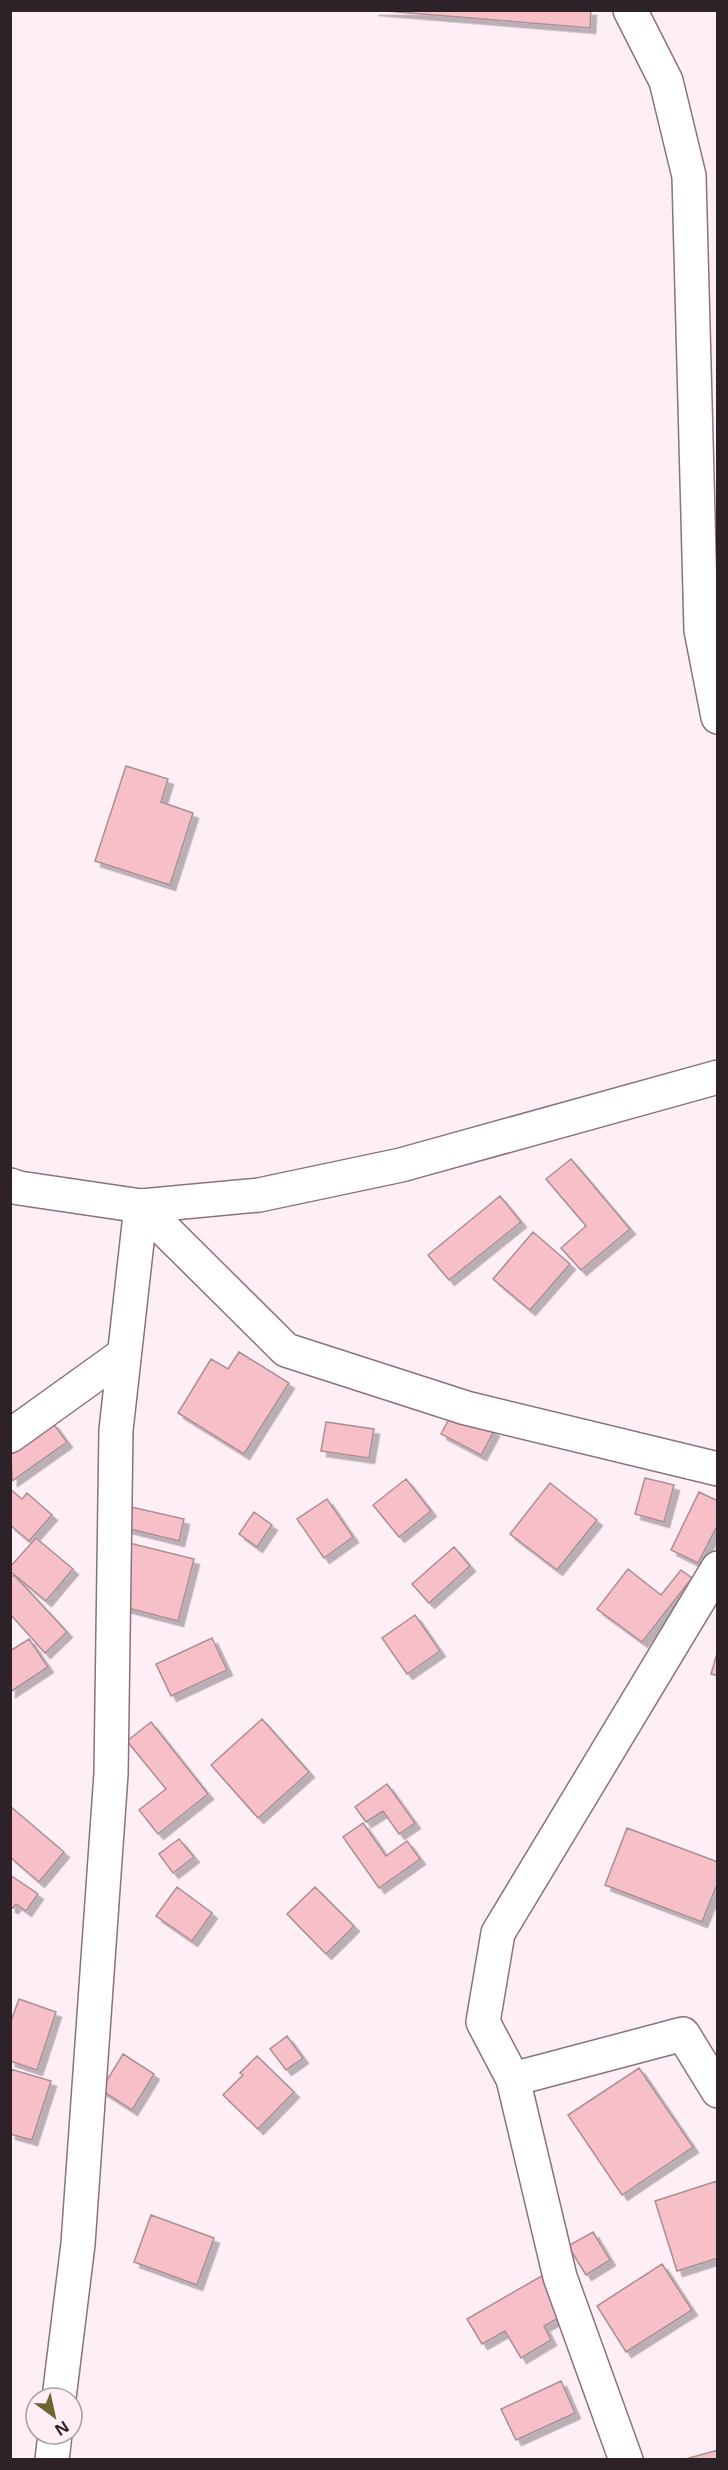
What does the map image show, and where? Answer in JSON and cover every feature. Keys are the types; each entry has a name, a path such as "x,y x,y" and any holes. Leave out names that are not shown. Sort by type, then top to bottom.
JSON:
{"street":[{"path":"630,10 666,81 689,176 701,630 717,717"},
{"path":"10,1185 141,1206 259,1195 401,1165 717,1077"},
{"path":"60,2386 78,2244 111,1774 116,1430 141,1206"},
{"path":"141,1206 286,1350 466,1408 717,1469"},
{"path":"10,1436 124,1354"},
{"path":"626,2460 561,2277 513,2079 483,2022 498,1933 717,1568"},
{"path":"513,2079 683,2034 717,2091"}],"building":[{"path":"373,10 591,10 590,28"},
{"path":"126,766 168,779 161,802 193,813 170,885 95,861"},
{"path":"571,1159 630,1229 581,1270 561,1248 586,1226 546,1179"},
{"path":"500,1196 521,1222 449,1280 428,1255"},
{"path":"533,1232 570,1264 530,1310 493,1279"},
{"path":"239,1352 289,1383 244,1454 178,1413 211,1359 228,1369"},
{"path":"454,1410 494,1431 481,1455 441,1434"},
{"path":"10,1421 53,1423 67,1442 12,1481"},
{"path":"326,1422 374,1429 369,1458 321,1451"},
{"path":"645,1478 674,1485 664,1522 635,1514"},
{"path":"406,1479 431,1511 399,1537 373,1505"},
{"path":"550,1483 597,1520 557,1570 510,1534"},
{"path":"10,1489 22,1499 27,1493 52,1515 29,1541 10,1525"},
{"path":"699,1492 718,1501 718,1524 698,1563 671,1550"},
{"path":"327,1499 353,1537 324,1558 297,1519"},
{"path":"127,1506 184,1519 179,1541 122,1527"},
{"path":"254,1512 272,1525 257,1547 239,1534"},
{"path":"36,1538 73,1569 46,1601 10,1571 10,1567"},
{"path":"117,1540 194,1559 178,1621 101,1601"},
{"path":"454,1547 470,1566 429,1603 412,1584"},
{"path":"628,1569 661,1595 681,1570 692,1578 642,1642 597,1609"},
{"path":"14,1575 67,1632 45,1653 10,1614 10,1578"},
{"path":"415,1615 440,1651 407,1674 382,1638"},
{"path":"212,1638 227,1670 171,1696 156,1664"},
{"path":"29,1639 48,1667 10,1692 10,1651"},
{"path":"718,1650 718,1676 711,1674"},
{"path":"262,1719 309,1772 258,1818 211,1765"},
{"path":"151,1722 208,1794 158,1834 139,1810 166,1789 127,1741"},
{"path":"387,1784 415,1823 399,1834 383,1811 366,1822 355,1807"},
{"path":"10,1806 64,1852 39,1882 10,1857"},
{"path":"363,1823 386,1856 407,1841 420,1859 379,1888 343,1837"},
{"path":"627,1828 718,1862 718,1882 702,1922 605,1885"},
{"path":"179,1839 194,1857 173,1873 159,1854"},
{"path":"10,1875 38,1894 26,1911 16,1904 13,1908 10,1907"},
{"path":"177,1887 212,1913 192,1941 156,1916"},
{"path":"315,1887 354,1926 326,1954 287,1914"},
{"path":"19,1999 56,2012 37,2070 10,2061 10,2024"},
{"path":"287,2036 303,2058 286,2070 270,2049"},
{"path":"123,2054 154,2074 132,2110 101,2090"},
{"path":"257,2056 294,2092 258,2129 223,2095 243,2075 240,2073"},
{"path":"639,2068 693,2147 622,2195 568,2115"},
{"path":"10,2069 51,2081 32,2140 10,2134"},
{"path":"717,2181 718,2258 677,2271 655,2201"},
{"path":"151,2215 214,2238 197,2285 134,2262"},
{"path":"593,2232 610,2260 586,2275 568,2246"},
{"path":"662,2264 692,2310 626,2352 597,2306"},
{"path":"545,2274 567,2313 544,2326 551,2340 521,2358 505,2331 482,2344 467,2319"},
{"path":"561,2381 575,2413 516,2440 501,2409"},
{"path":"718,2450 718,2460 682,2460"}]}
